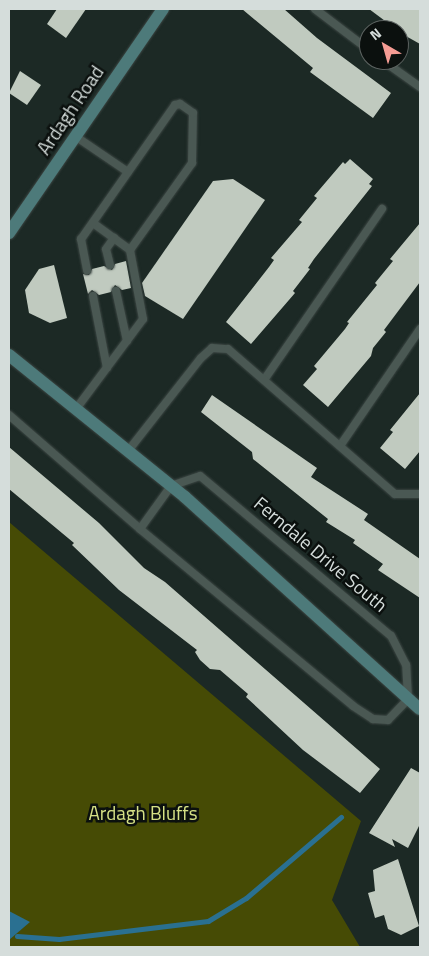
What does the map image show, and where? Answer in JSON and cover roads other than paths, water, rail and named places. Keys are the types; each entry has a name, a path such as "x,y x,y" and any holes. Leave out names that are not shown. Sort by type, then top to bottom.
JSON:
{"main road":[{"name":"Ardagh Road","path":"9,233 163,9"},
{"path":"9,356 171,486 420,709"}],"lane":[{"path":"315,9 359,42"},
{"path":"396,70 420,87"},
{"path":"87,270 81,239 175,105 180,104 193,113 192,163 130,250"},
{"path":"75,136 128,172"},
{"path":"264,380 382,209"},
{"path":"76,409 143,319 130,250 93,223"},
{"path":"110,265 106,248 114,238"},
{"path":"116,291 127,341"},
{"path":"93,296 107,368"},
{"path":"340,446 420,329"},
{"path":"128,452 200,358 212,348 228,349 395,494 420,494"},
{"path":"9,415 140,529 373,719 388,720 408,699"},
{"name":"Ferndale Drive South","path":"171,486 200,476 391,636 406,665 408,699"},
{"path":"140,529 171,486"}],"water":[{"path":"9,911 30,922 9,940"}],"waterway":[{"path":"17,936 59,939 208,921 246,898 341,817"}],"park label":[{"name":"Ardagh Bluffs","path":"143,813"}]}
